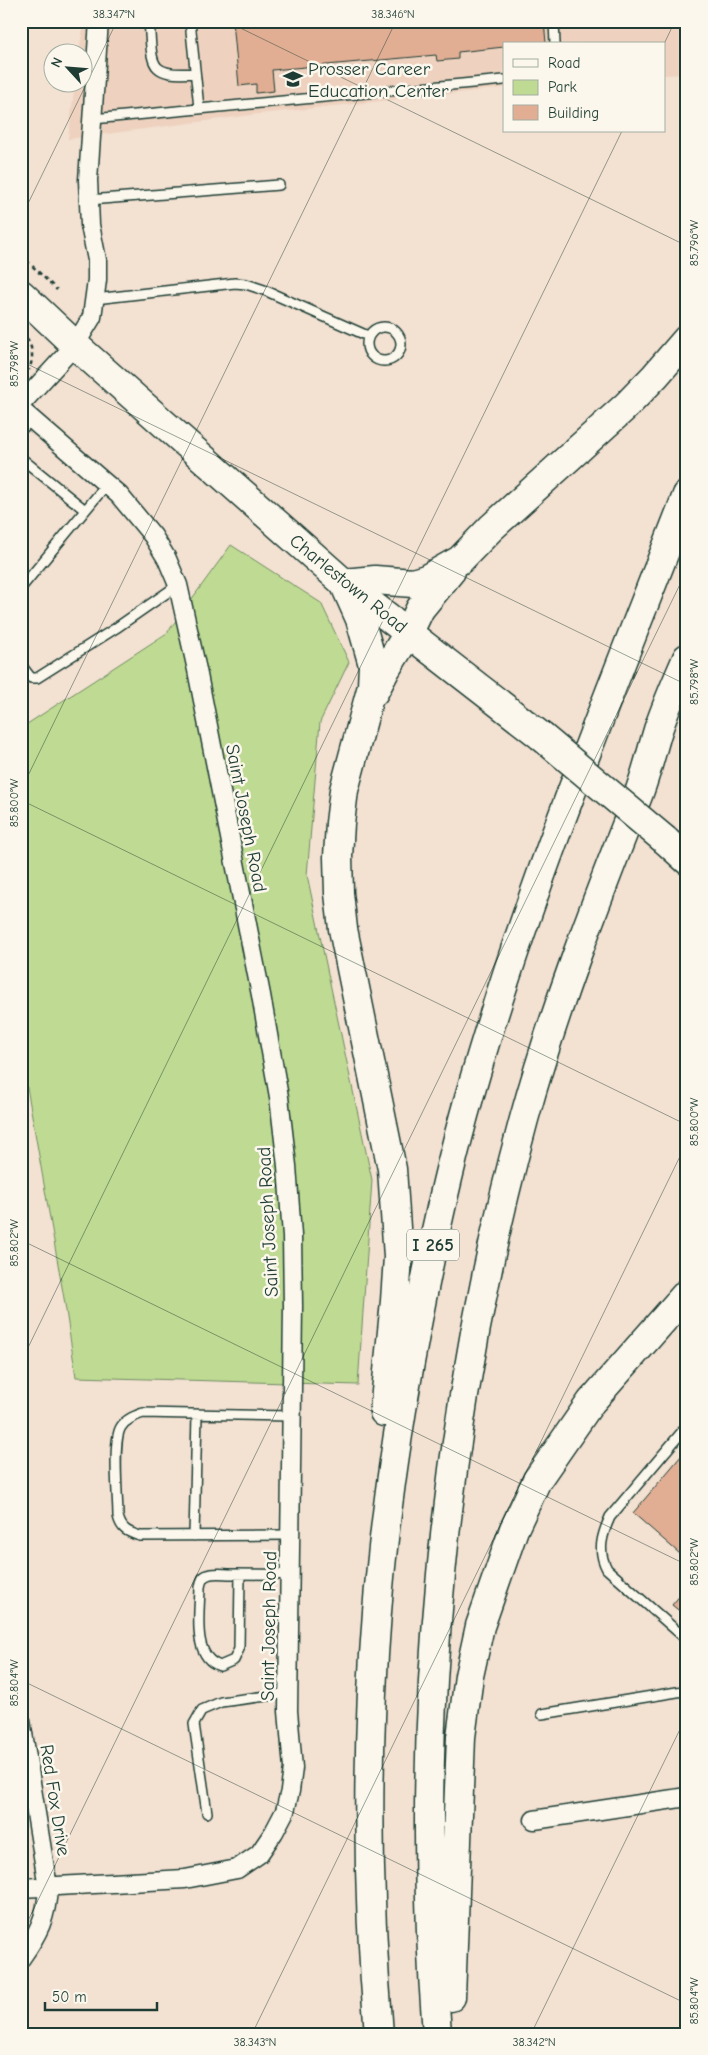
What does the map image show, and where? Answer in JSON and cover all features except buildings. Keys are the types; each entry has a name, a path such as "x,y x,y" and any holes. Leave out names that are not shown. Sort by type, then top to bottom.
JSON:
{"main road":[{"name":"Charlestown Road","path":"21,294 344,583 541,736 687,860"},
{"path":"368,705 420,609 460,560 491,528 626,406 655,376 687,338"},
{"name":"I 265","path":"379,2034 373,1958 370,1827 371,1725 377,1611 389,1500 405,1390 426,1275 469,1096 507,973 550,851 687,495"},
{"path":"377,1611 380,1450 398,1256 392,1169 385,1126 344,929 339,893 338,857 344,790 368,705 372,686 373,665 360,619 344,583 375,580 413,583 426,579 460,560"},
{"path":"437,2034 429,1886 429,1756 440,1580 456,1444 470,1357 508,1184 542,1061 599,894 639,794 659,728 687,658"},
{"path":"451,2034 453,1909 461,1736 469,1676 480,1626 514,1529 537,1480 591,1402 687,1293"}],"street":[{"path":"21,404 75,344 92,318 97,260 90,226 88,180 93,119 95,50 99,21"},
{"name":"Saint Joseph Road","path":"21,1888 185,1879 237,1869 259,1854 274,1832 285,1811 293,1768 288,1711 293,1271 287,1166 279,1097 261,995 195,660 178,584 167,559 153,536 137,515 107,484 25,420"},
{"name":"Red Fox Drive","path":"21,1721 48,1887 46,1914 42,1926 21,1958"},
{"path":"534,1820 687,1797"}],"lane":[{"path":"149,21 153,62 162,72 173,75 195,73"},
{"path":"190,21 199,108"},
{"path":"554,21 555,42"},
{"path":"93,119 503,80"},
{"path":"89,200 279,185"},
{"path":"95,299 235,283 246,284 264,290 368,336"},
{"path":"21,458 86,510"},
{"path":"21,588 107,484"},
{"path":"21,617 21,665 31,678 38,678 116,628 178,584"},
{"path":"291,1416 143,1414 130,1418 120,1428 117,1450 118,1516 120,1526 129,1533 140,1536 291,1536"},
{"path":"194,1536 197,1415"},
{"path":"687,1426 610,1517 603,1532 600,1548 602,1561 607,1569 687,1640"},
{"path":"240,1574 239,1649 231,1662 220,1666 208,1659 200,1644 200,1587 202,1580 209,1574 240,1574 290,1575"},
{"path":"542,1714 683,1691 687,1692"},
{"path":"207,1813 194,1724 202,1710 221,1702 289,1693"}],"path":[{"path":"21,255 57,290"},
{"path":"21,334 25,335 32,348 29,370"}],"shaded area":[{"name":"Prosser Career Education Center","path":"84,21 687,21 687,74 666,75 666,42 503,42 503,88 259,114 68,139 74,92 92,92 92,42 81,42"}],"green space":[{"path":"231,545 321,603 349,662 320,722 307,875 372,1180 358,1385 76,1377 21,1053 21,728 167,633"}],"place":[{"name":"Prosser Career Education Center","path":"293,79"}]}
